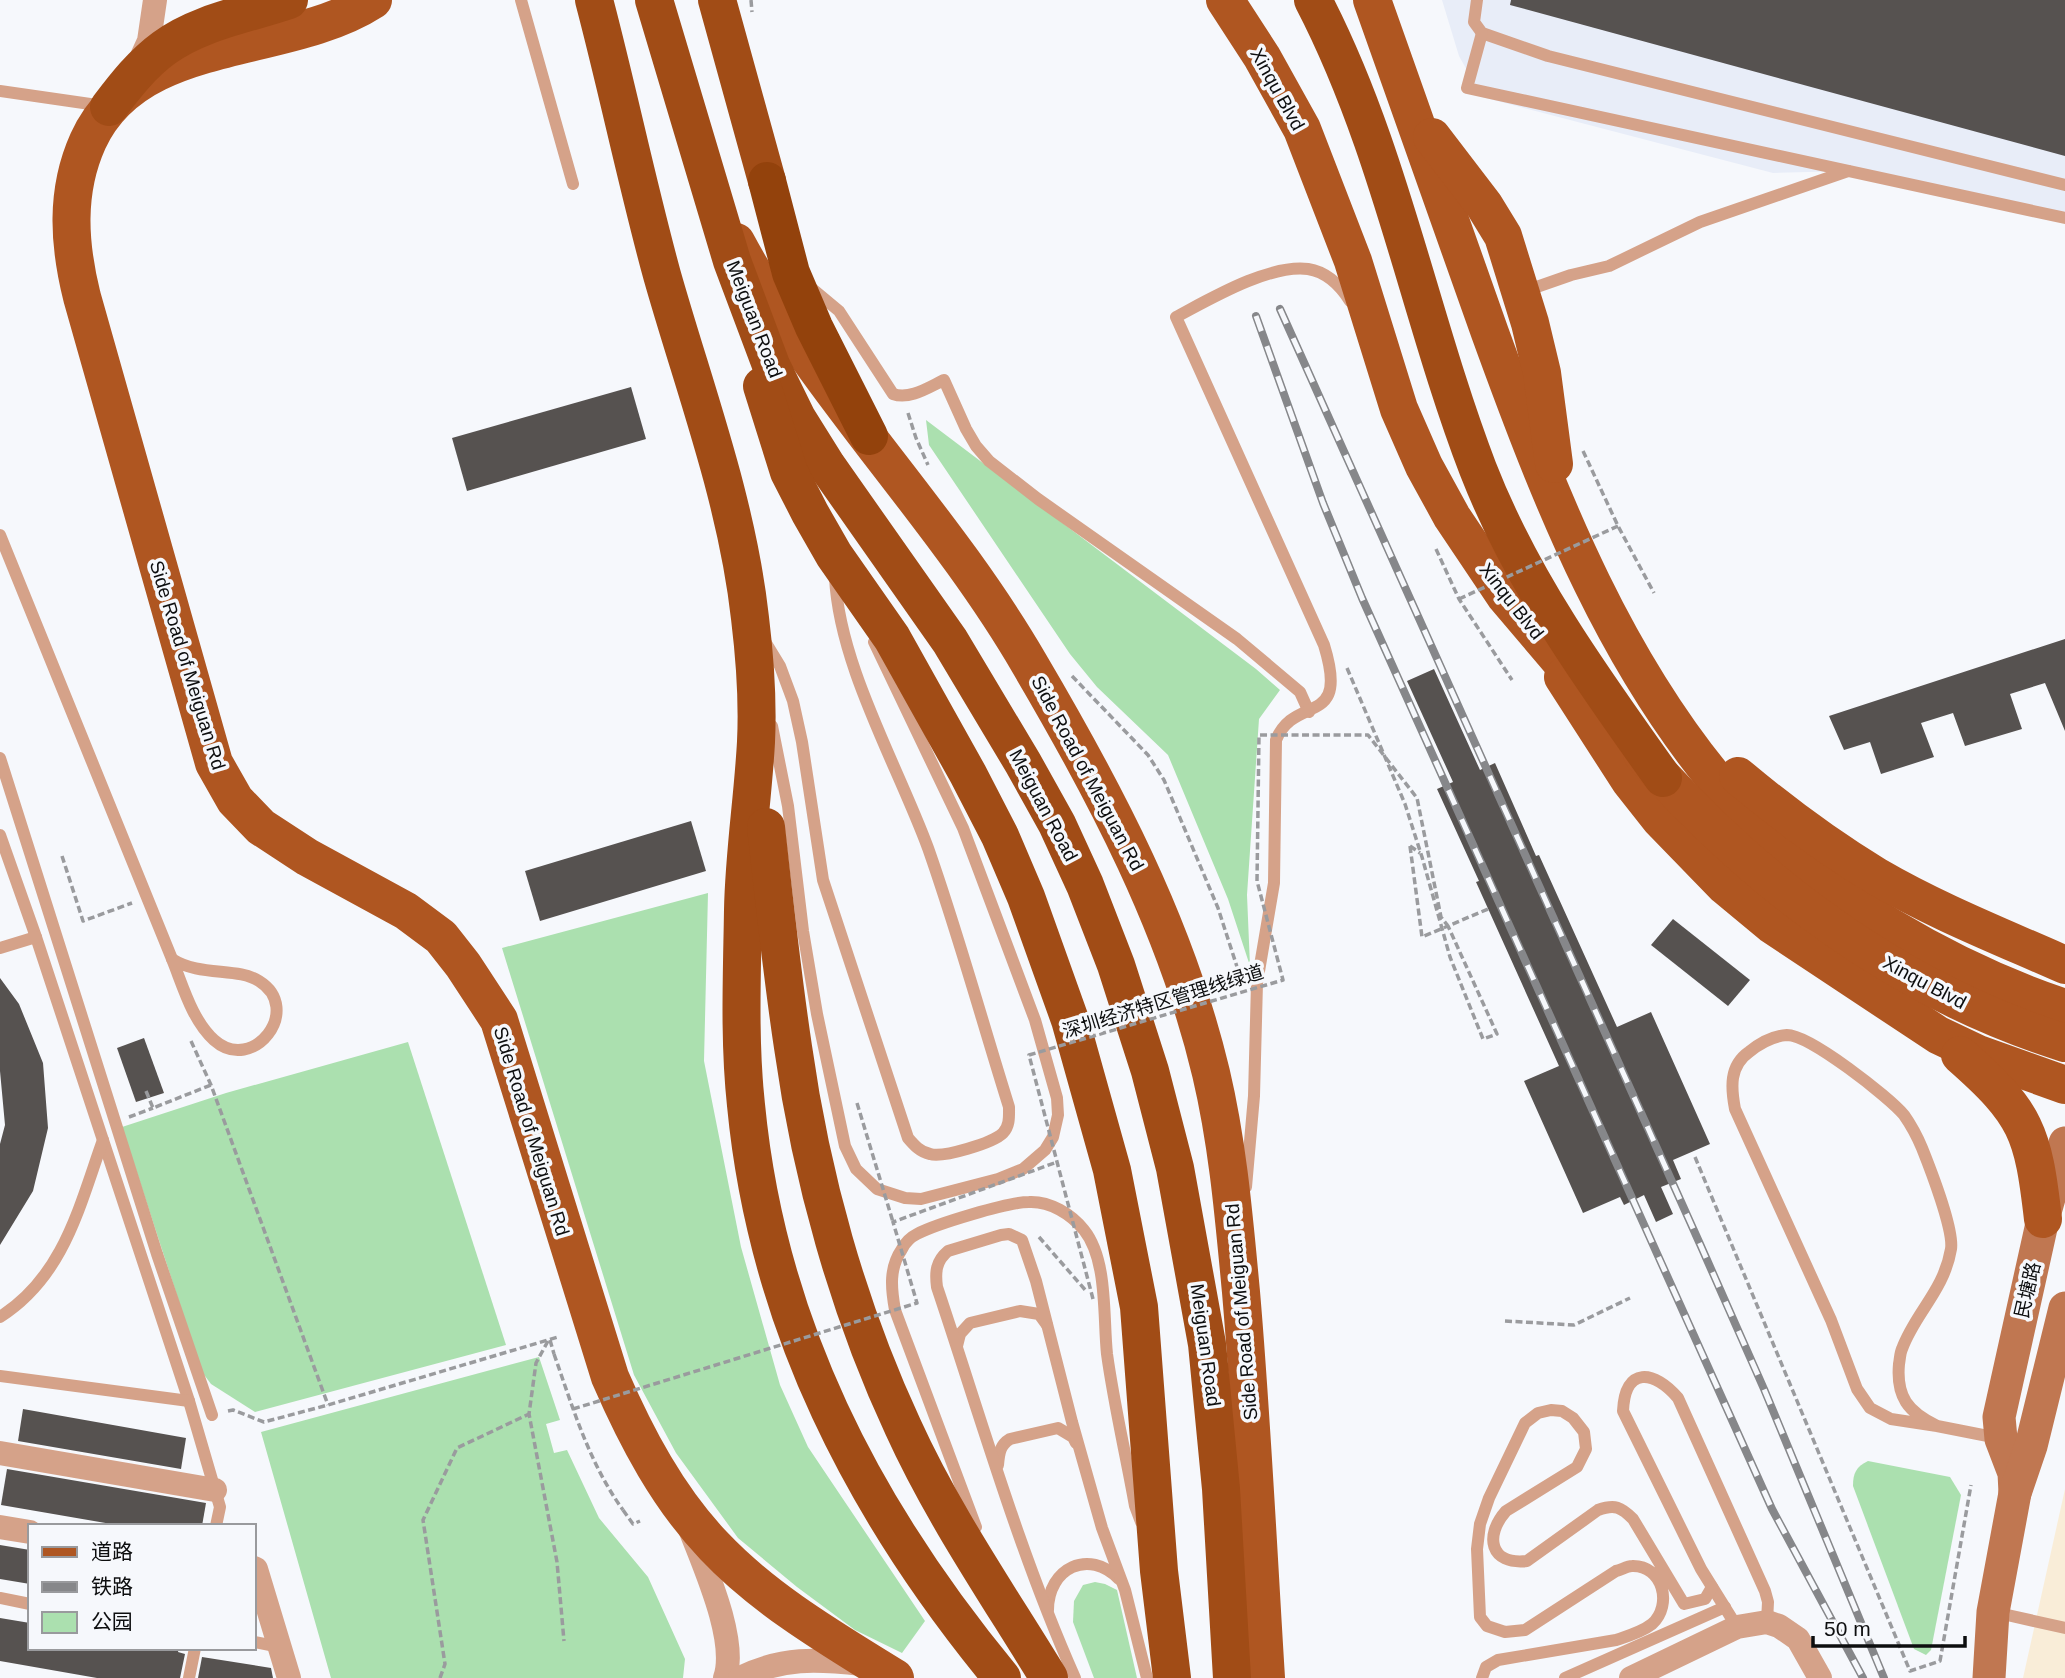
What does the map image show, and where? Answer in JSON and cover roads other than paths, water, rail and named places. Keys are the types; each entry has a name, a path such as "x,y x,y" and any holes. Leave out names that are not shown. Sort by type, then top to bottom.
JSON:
{"highway":[{"path":"117,96 143,66 165,47 221,22 288,0"},
{"path":"594,0 663,278 714,446 740,558 750,616 756,738 743,903 742,1044 753,1164 765,1230 800,1345 844,1443 904,1546 980,1652 1002,1678"},
{"name":"Meiguan Road","path":"654,0 732,261 771,365 797,418 834,476 950,641 1023,763 1085,885 1116,965 1150,1071 1175,1168 1207,1344 1221,1489 1231,1678"},
{"path":"717,0 790,273 869,436"},
{"path":"1313,0 1339,58 1390,189 1444,371 1478,469 1503,528 1556,623 1662,778"},
{"path":"742,8 767,181"},
{"path":"732,261 771,420 789,472 834,555 892,638 1000,836 1026,897 1070,1020 1112,1170 1139,1307 1159,1571 1172,1678"},
{"path":"756,738 793,1049 819,1178 853,1301 926,1475 1030,1616 1049,1678"}],"main road":[{"name":"Side Road of Meiguan Rd","path":"373,0 318,25 206,55 166,68 141,80 117,96 93,130 80,159 74,183 70,223 73,259 214,763 234,800 261,827 307,857 406,911 440,937 463,965 499,1020 610,1377 632,1427 682,1505 713,1545 748,1578 806,1622 885,1672"},
{"name":"Xinqu Blvd","path":"1225,0 1262,57 1303,129 1353,261 1399,409 1424,466 1474,552 1536,634 1705,823 1811,913 1890,963 1958,1001 2038,1011"},
{"name":"Xinqu Blvd","path":"1372,0 1527,434 1560,515 1611,619 1653,694 1740,808 1783,850 1836,892 2038,1011"},
{"path":"1405,93 1433,139 1484,205 1503,236 1542,373 1560,515"},
{"name":"Side Road of Meiguan Rd","path":"715,203 752,270 814,366 951,544 1028,660 1099,786 1161,917 1208,1060 1222,1121 1246,1353 1266,1678"},
{"path":"1536,634 1630,781 1660,819 1725,886 1772,926 1938,1035 1978,1055 2065,1085"},
{"path":"1653,694 1703,747 1752,788 1808,830 1877,876 1958,918 2065,965"},
{"path":"2038,1011 2065,1043"},
{"path":"1938,1035 2006,1098 2029,1135 2037,1167 2043,1219"},
{"name":"民塘路","path":"2016,1443 1998,1424 2043,1219 2065,1143"},
{"path":"1989,1678 1993,1612 2015,1493 2012,1465 2016,1443 2065,1308"}],"street":[{"path":"117,96 144,55 149,41 155,0"},
{"path":"234,0 288,0"},
{"path":"0,1453 215,1490"},
{"path":"682,1505 724,1630 728,1655 725,1678"},
{"path":"0,1527 28,1532"},
{"path":"256,1569 289,1678"},
{"path":"1631,1678 1731,1617 1767,1622 1779,1626 1798,1639 1820,1678"},
{"path":"740,1678 766,1666 789,1661 840,1661 885,1672"}],"lane":[{"path":"521,0 573,184"},
{"path":"1477,0 1474,22 1482,33 1548,56 2065,185"},
{"path":"1482,33 1467,88 2065,218"},
{"path":"0,91 117,96"},
{"path":"1521,292 1571,275 1609,266 1700,222 1849,171"},
{"path":"1236,1236 1245,1196 1251,1147 1257,983 1273,883 1276,740 1281,728 1293,717 1322,705 1329,692 1331,677 1324,645 1176,317 1276,272 1310,269 1336,282 1351,301 1399,409"},
{"path":"790,273 835,305 893,394 901,397 910,395 944,380 966,429 989,461 1038,499 1237,639 1300,692 1309,712"},
{"path":"0,535 172,959 194,1012 214,1040 224,1046 248,1049 268,1036 274,1025 275,1001 269,990 260,982 248,976 185,967 172,959"},
{"path":"750,616 780,666 793,701 823,880 908,1138 918,1149 930,1155 945,1154 995,1139 1004,1132 1009,1121 1009,1107 928,848 854,668 835,595 834,555"},
{"path":"750,616 788,806 803,931 817,1014 845,1146 856,1169 877,1189 892,1195 921,1199 998,1179 1023,1169 1035,1161 1053,1137 1058,1115 1057,1098 1035,1020 963,828 834,555"},
{"path":"0,758 115,1123 212,1415"},
{"path":"0,835 189,1401 220,1507 216,1524"},
{"path":"0,948 36,937"},
{"path":"1937,1426 1922,1419 1904,1401 1898,1379 1901,1350 1934,1296 1944,1274 1951,1247 1946,1219 1916,1134 1903,1114 1838,1059 1806,1040 1789,1035 1772,1038 1745,1055 1736,1067 1731,1086 1735,1109 1830,1320 1857,1389 1870,1408 1891,1419 2016,1443"},
{"path":"0,1317 26,1296 51,1269 68,1238 103,1140"},
{"path":"1075,1678 985,1550 953,1470 892,1295 894,1262 913,1236 1006,1205 1029,1202 1043,1203 1071,1216 1085,1231 1100,1266 1108,1354 1135,1506 1159,1571"},
{"path":"1030,1616 998,1471 937,1287 937,1265 948,1251 1009,1234 1022,1240 1049,1328 1102,1528 1122,1582 1147,1678"},
{"path":"957,1347 960,1334 970,1324 1020,1311 1039,1314 1049,1328"},
{"path":"0,1376 189,1401"},
{"path":"1565,1678 1731,1617 1712,1587 1623,1410 1629,1383 1640,1376 1665,1383 1678,1398 1765,1591 1768,1602 1767,1622"},
{"path":"1482,1678 1486,1667 1497,1660 1616,1640 1634,1634 1652,1623 1662,1610 1664,1595 1660,1581 1650,1570 1633,1566 1616,1571 1525,1630 1505,1632 1488,1626 1480,1617 1477,1549 1480,1524 1489,1498 1525,1423 1538,1413 1562,1411 1573,1418 1584,1432 1586,1449 1577,1468 1506,1511 1497,1521 1493,1547 1499,1555 1513,1563 1527,1561 1598,1510 1611,1505 1622,1508 1633,1519 1684,1604 1705,1600 1712,1587"},
{"path":"998,1471 1003,1443 1050,1429 1066,1431 1073,1437 1081,1453"},
{"path":"1030,1616 1048,1601 1059,1575 1072,1567 1085,1564 1100,1566 1122,1582"},
{"path":"0,1598 28,1604"},
{"path":"1993,1612 2065,1628"},
{"path":"256,1642 280,1647"},
{"path":"189,1678 195,1650"}],"railway":[{"path":"1280,309 1764,1389 1884,1678"},
{"path":"1256,316 1323,503 1362,598 1772,1509 1863,1678"}]}
